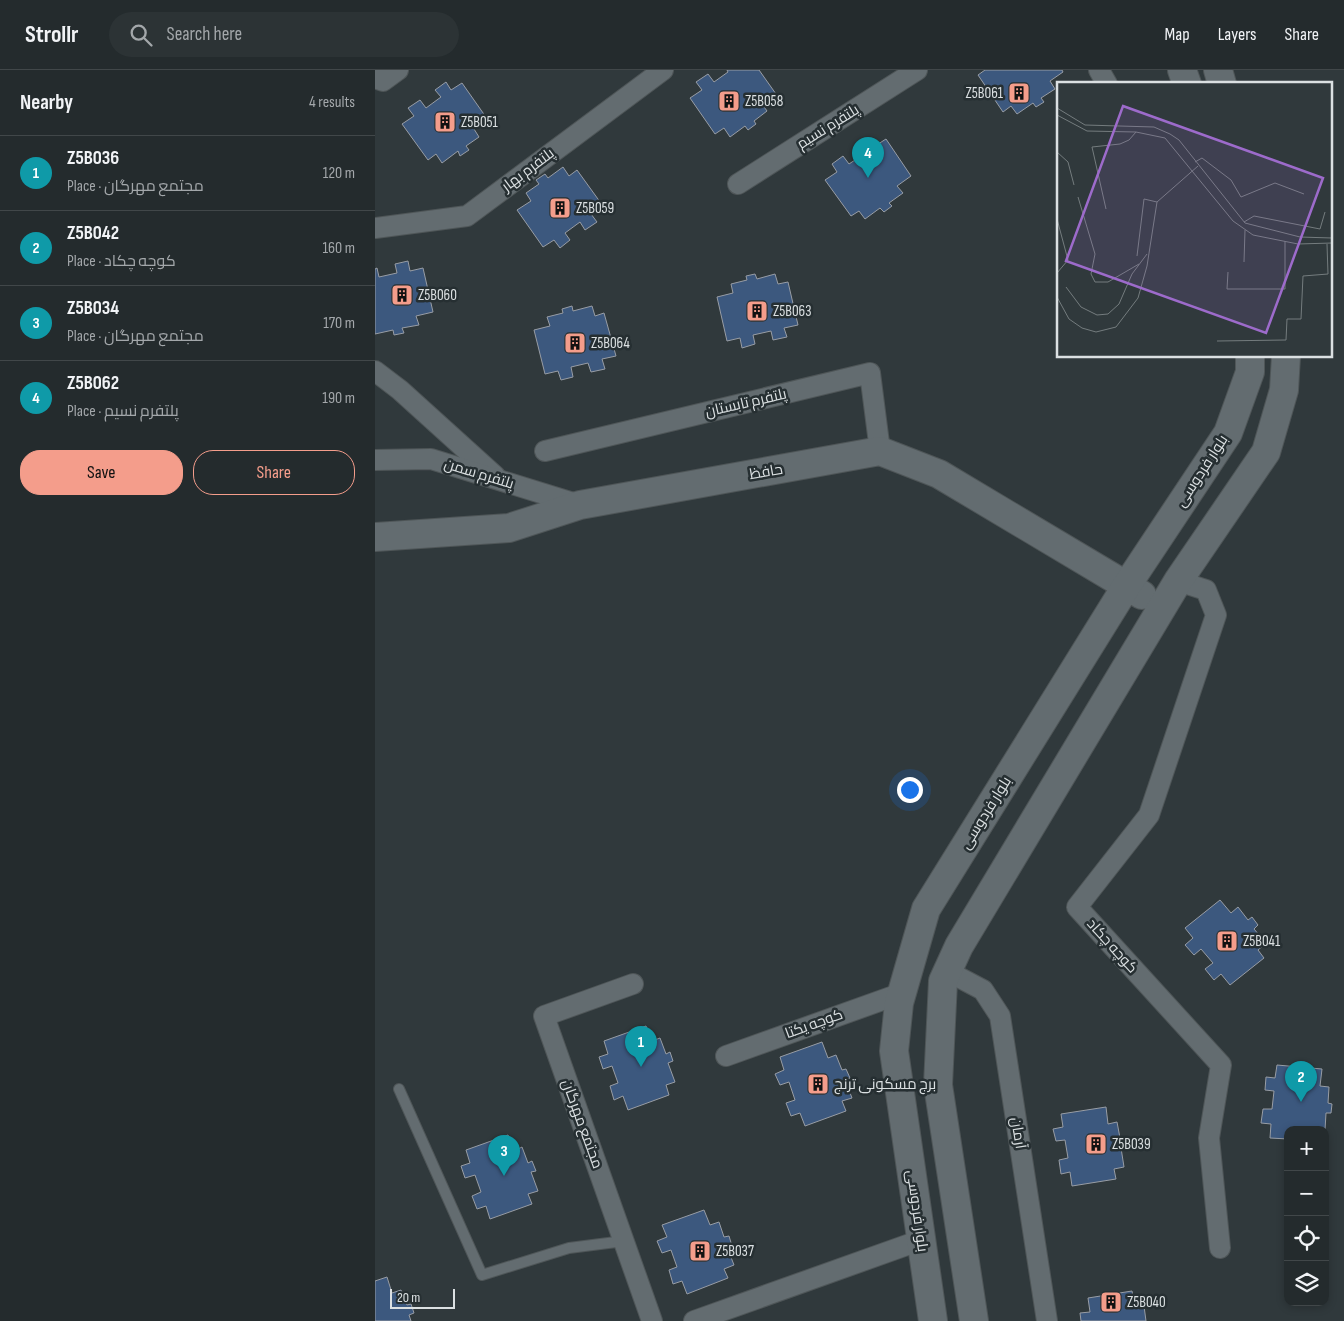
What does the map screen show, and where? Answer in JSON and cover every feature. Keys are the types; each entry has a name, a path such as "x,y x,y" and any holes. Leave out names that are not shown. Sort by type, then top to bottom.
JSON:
{"main road":[{"path":"1182,70 1186,82"},
{"name":"بلوار فردوسی","path":"933,1321 894,1051 899,1003 926,910 1127,586 1228,433 1250,372 1250,358"},
{"path":"974,1321 939,1085 943,981 959,946 1178,581 1266,452 1284,390 1286,358"},
{"path":"880,451 939,474 1162,608"},
{"name":"حافظ","path":"375,537 509,528 580,505 880,451"}],"street":[{"path":"375,78 383,81 399,70"},
{"name":"پلتفرم بهار","path":"375,228 467,216 663,70"},
{"name":"پلتفرم نسیم","path":"738,184 917,70"},
{"path":"1099,70 1106,82"},
{"path":"375,371 400,390 500,481"},
{"name":"پلتفرم تابستان","path":"545,451 870,373 880,451"},
{"name":"پلتفرم سمن","path":"375,460 431,459 580,505"},
{"name":"کوچه چکاد","path":"1178,581 1206,590 1216,616 1149,816 1077,907 1221,1065 1209,1138 1220,1248"},
{"name":"آرمان","path":"947,971 983,990 1000,1016 1047,1321"},
{"name":"مجتمع مهرگان","path":"633,984 544,1016 653,1321"},
{"name":"کوچه یکتا","path":"726,1056 902,993"},
{"path":"694,1321 921,1240"}],"lane":[{"path":"399,1090 482,1275 569,1248 624,1241"}],"building":[{"name":"Z5B058","path":"727,70 759,70 776,94 762,104 767,111 754,121 756,124 748,130 745,126 730,137 724,128 715,134 690,98 702,90 696,82 708,74 714,82 728,72"},
{"name":"Z5B061","path":"985,70 1062,70 1063,72 1050,81 1055,89 1041,98 1044,102 1036,107 1033,103 1017,114 1011,106 1003,112 978,75"},
{"name":"Z5B051","path":"446,82 451,90 462,83 488,120 474,129 479,137 466,146 469,150 460,156 458,151 442,163 436,154 428,160 402,124 414,116 408,108 420,100 426,108 441,97 435,90"},
{"path":"869,138 875,146 886,139 911,176 897,186 903,193 889,203 892,206 884,212 880,208 865,219 859,211 851,216 825,180 837,172 832,164 843,156 849,164 864,154 858,146"},
{"name":"Z5B059","path":"563,167 569,176 577,170 603,206 591,214 597,222 585,230 580,222 565,233 570,240 560,248 554,240 543,247 517,210 531,201 526,193 539,184 536,180 545,174 548,178"},
{"name":"Z5B060","path":"408,261 410,271 423,268 433,312 416,316 419,325 402,328 404,333 394,335 393,330 375,334 375,269 377,268 379,277 397,273 395,264"},
{"name":"Z5B063","path":"755,274 757,279 775,274 778,284 788,282 798,325 784,328 787,337 773,340 771,331 753,335 755,344 742,348 740,338 727,341 717,297 733,293 731,284 747,280 746,276"},
{"name":"Z5B064","path":"572,306 573,311 592,306 595,316 604,313 616,356 602,359 605,369 591,372 588,363 571,367 573,377 561,380 558,371 545,374 534,330 550,326 547,317 563,313 562,309"},
{"name":"Z5B041","path":"1220,900 1231,913 1238,907 1248,920 1252,917 1258,925 1254,929 1266,943 1258,950 1264,958 1230,985 1221,974 1214,980 1205,969 1213,963 1201,949 1194,955 1185,945 1193,938 1185,928"},
{"path":"646,1026 652,1041 660,1038 666,1054 670,1052 673,1061 668,1063 675,1082 666,1085 669,1095 628,1110 623,1096 614,1100 610,1086 618,1083 612,1066 603,1069 599,1057 608,1054 604,1041"},
{"name":"برج مسکونی ترنج","path":"822,1042 828,1058 836,1055 842,1070 846,1069 850,1078 845,1080 852,1098 842,1101 846,1111 805,1126 800,1113 791,1116 786,1103 795,1100 789,1082 780,1085 775,1074 784,1070 780,1057"},
{"path":"1277,1065 1322,1069 1320,1086 1329,1087 1328,1103 1332,1104 1331,1113 1326,1113 1325,1126 1284,1126 1284,1139 1270,1138 1271,1124 1261,1123 1263,1109 1272,1109 1274,1091 1265,1090 1266,1077 1275,1078"},
{"name":"Z5B039","path":"1106,1107 1108,1124 1117,1122 1120,1138 1124,1138 1126,1147 1121,1148 1124,1167 1114,1169 1116,1179 1072,1186 1070,1172 1061,1174 1059,1160 1068,1158 1065,1140 1056,1141 1053,1129 1063,1127 1061,1114"},
{"path":"508,1135 514,1151 522,1147 528,1163 532,1161 536,1171 531,1172 538,1191 528,1194 532,1204 490,1219 486,1206 477,1209 472,1196 481,1192 475,1175 465,1178 461,1166 470,1163 466,1150"},
{"name":"Z5B037","path":"704,1210 710,1225 719,1222 724,1237 729,1236 732,1246 727,1247 734,1265 724,1269 728,1278 687,1294 682,1281 673,1284 669,1270 677,1267 671,1250 662,1253 657,1241 667,1237 662,1225"},
{"path":"387,1277 392,1293 401,1290 407,1305 411,1304 414,1313 409,1315 411,1321 375,1321 375,1281"},
{"name":"Z5B040","path":"1132,1291 1135,1308 1144,1306 1146,1321 1081,1321 1080,1313 1090,1312 1088,1298"}],"place":[{"name":"Z5B061","path":"1019,93"},
{"name":"Z5B058","path":"729,101"},
{"name":"Z5B051","path":"445,122"},
{"name":"Z5B062","path":"868,178"},
{"name":"Z5B059","path":"560,208"},
{"name":"Z5B060","path":"402,295"},
{"name":"Z5B063","path":"757,311"},
{"name":"Z5B064","path":"575,343"},
{"name":"Z5B041","path":"1227,941"},
{"name":"Z5B036","path":"641,1067"},
{"name":"برج مسکونی ترنج","path":"818,1084"},
{"name":"Z5B042","path":"1301,1102"},
{"name":"Z5B039","path":"1096,1144"},
{"name":"Z5B034","path":"504,1176"},
{"name":"Z5B037","path":"700,1251"},
{"name":"Z5B040","path":"1111,1302"}]}
